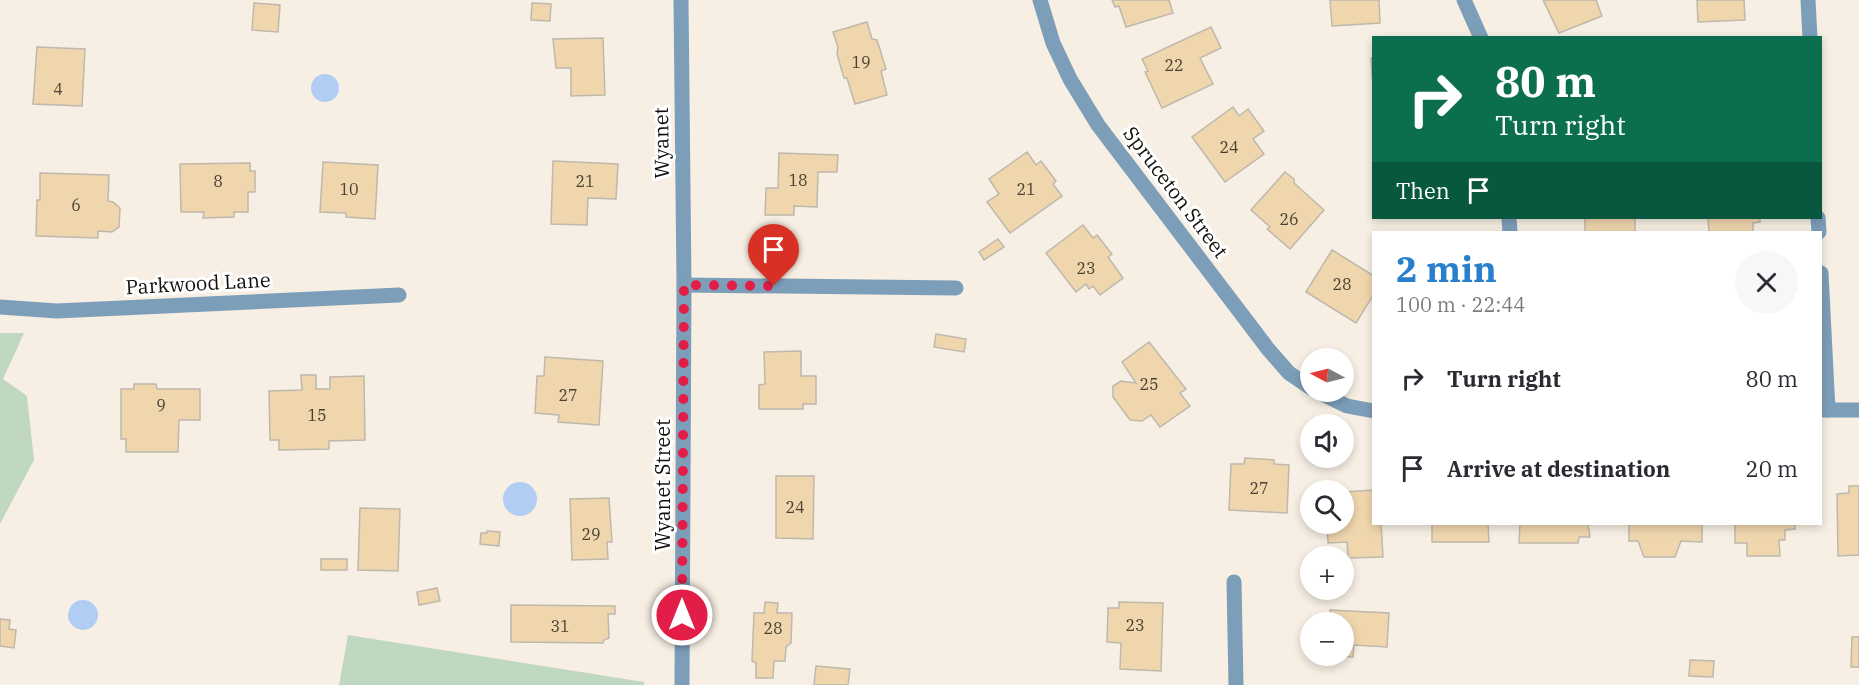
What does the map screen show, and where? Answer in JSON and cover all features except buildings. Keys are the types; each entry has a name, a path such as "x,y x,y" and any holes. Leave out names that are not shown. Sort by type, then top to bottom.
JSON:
{"street":[{"name":"Wyanet","path":"681,0 684,285"},
{"name":"Spruceton Street","path":"1040,0 1053,43 1070,79 1098,125 1268,349 1289,373 1300,380"},
{"path":"1464,0 1480,36"},
{"path":"1808,0 1809,36"},
{"path":"684,285 956,288"},
{"name":"Wyanet Street","path":"682,685 684,285"},
{"name":"Parkwood Lane","path":"0,307 57,311 399,295"},
{"path":"1822,319 1824,410 1859,410"},
{"path":"1339,402 1372,411"},
{"path":"1234,582 1236,685"}],"green space":[{"path":"0,333 24,333 3,379 27,396 34,460 0,524"},
{"path":"348,635 644,682 644,685 339,685"}],"water":[{"path":"325,74 335,78 339,88 335,98 325,102 315,98 311,88 315,78"},
{"path":"520,482 532,487 537,499 532,511 520,516 508,511 503,499 508,487"},
{"path":"83,600 94,604 98,615 94,626 83,630 72,626 68,615 72,604"}],"route":[{"path":"682,615 684,285 774,286"}]}
